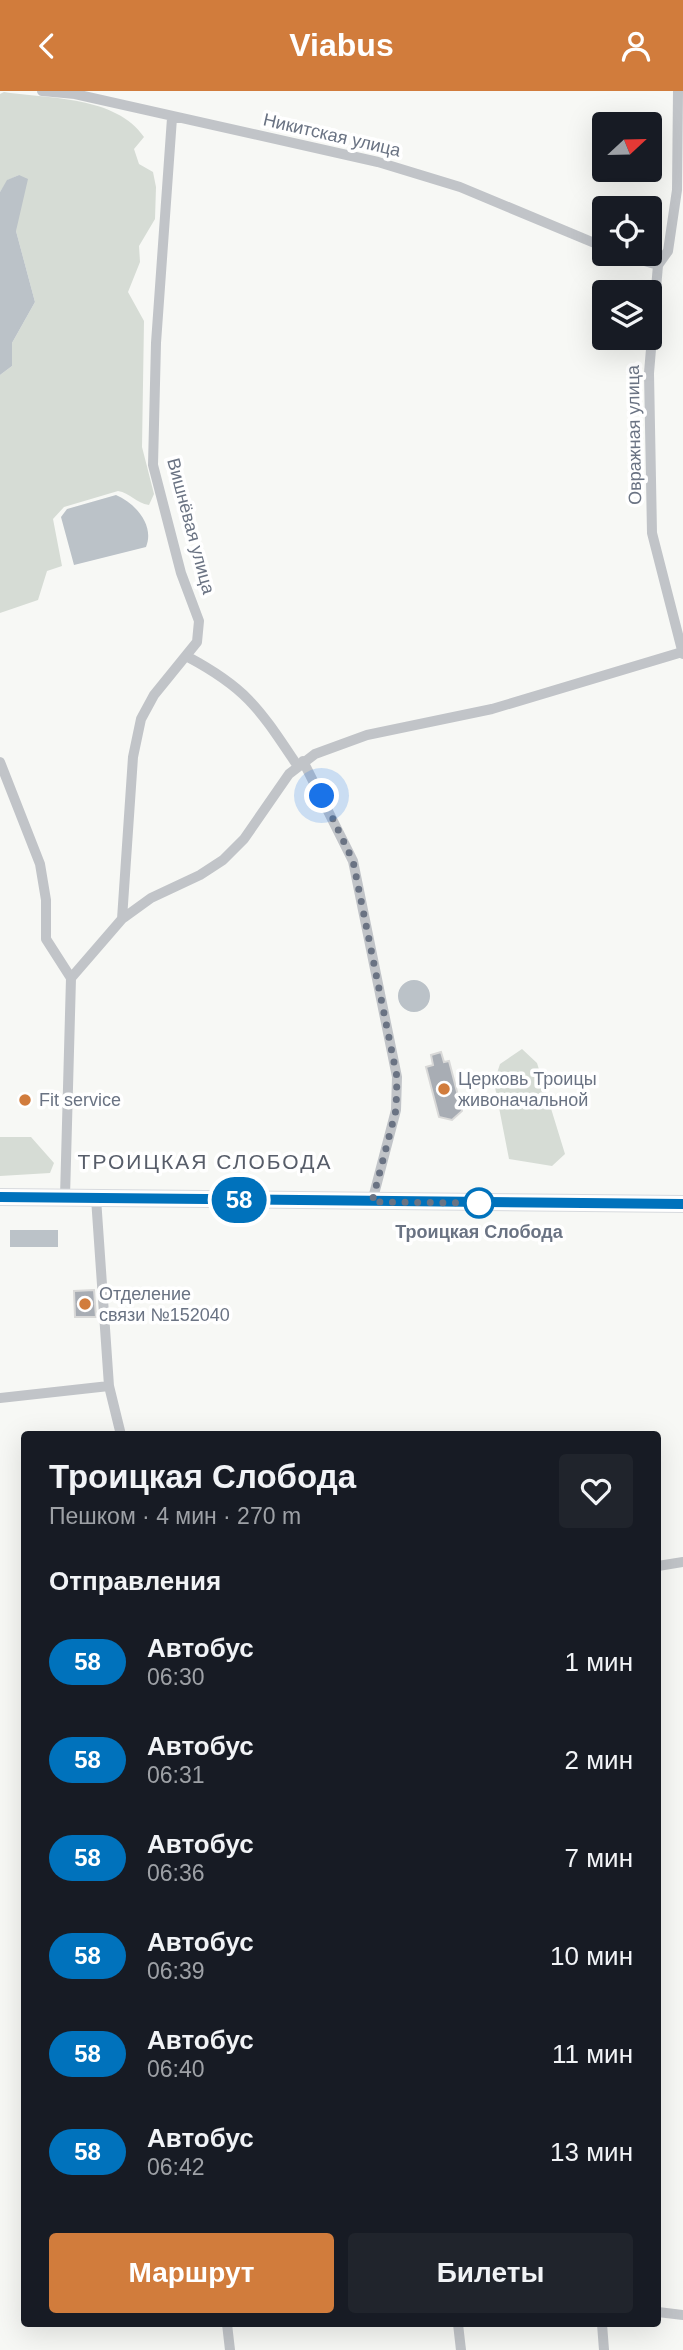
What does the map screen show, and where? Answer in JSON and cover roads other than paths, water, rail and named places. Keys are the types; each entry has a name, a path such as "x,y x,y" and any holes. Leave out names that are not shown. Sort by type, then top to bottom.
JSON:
{"main road":[{"path":"0,1197 683,1204"}],"street":[{"name":"Никитская улица","path":"42,91 75,94 172,118 378,162 460,187 592,242"},
{"name":"Овражная улица","path":"662,259 668,251 677,190 678,91"},
{"name":"Вишнёвая улица","path":"172,118 156,343 153,465 181,573 199,621 197,642 188,657"},
{"name":"Овражная улица","path":"658,266 649,373 653,533 683,653"},
{"path":"71,978 122,919 151,898 200,875 223,860 244,839 300,763 339,744 367,735 492,709 683,653"},
{"path":"122,919 132,769 141,719 154,695 188,657 225,677 243,692 264,716 300,763 353,861 397,1077 396,1110 372,1202"},
{"path":"0,762 40,864 46,900 46,939 71,978 65,1197"},
{"path":"96,1198 109,1386 120,1431"},
{"path":"0,1398 109,1386"},
{"path":"661,1566 683,1562"},
{"path":"661,2312 683,2315"},
{"path":"227,2327 230,2350"},
{"path":"458,2327 461,2350"},
{"path":"602,2327 604,2350"}],"place":[{"name":"Церковь Троицы живоначальной","path":"444,1089"},
{"name":"Fit service","path":"25,1100"},
{"name":"Троицкая Слобода","path":"479,1203"},
{"name":"Отделение связи №152040","path":"85,1304"}],"district":[{"name":"ТРОИЦКАЯ СЛОБОДА","path":"205,1161"}]}
